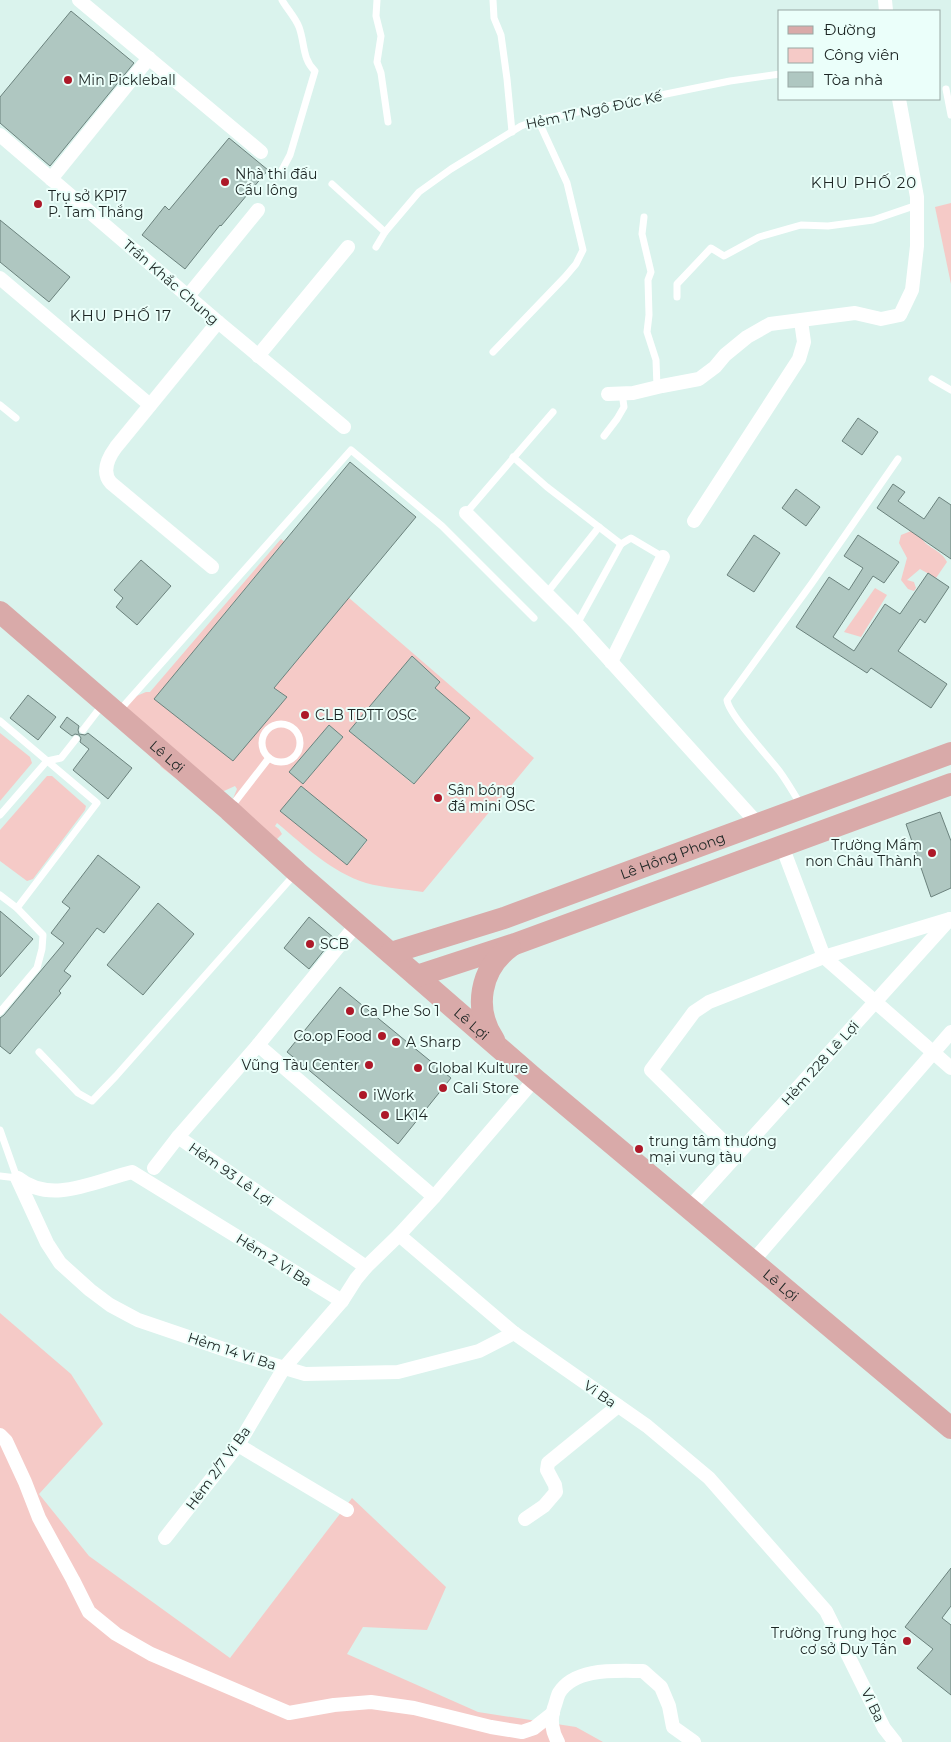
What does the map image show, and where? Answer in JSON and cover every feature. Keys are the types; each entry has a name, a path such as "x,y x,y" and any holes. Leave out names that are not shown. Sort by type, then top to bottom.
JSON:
{"main road":[{"name":"Lê Lợi","path":"0,612 535,1079 690,1207 752,1262 951,1428"},
{"name":"Lê Hồng Phong","path":"391,953 504,918 951,753"},
{"name":"Lê Hồng Phong","path":"417,976 515,944 951,784"},
{"path":"765,822 782,846"},
{"path":"473,928 479,955"},
{"path":"502,1050 483,1016 481,997 485,980 491,968 504,952 515,944"}],"street":[{"path":"79,0 261,152"},
{"path":"51,179 149,58"},
{"path":"615,393 633,393 699,379 715,367 725,355 770,324 855,313 881,319 900,315 912,290 917,246 917,197 899,100"},
{"name":"Trần Khắc Chung","path":"0,135 258,356 344,427"},
{"path":"188,296 258,210"},
{"path":"258,356 348,248"},
{"path":"0,278 150,405"},
{"path":"694,521 798,359 804,342 801,321"},
{"path":"212,567 106,478 106,464 110,455 218,322"},
{"path":"466,512 577,624 611,662 765,822"},
{"path":"611,662 663,557"},
{"path":"782,846 824,957 951,1068"},
{"path":"736,1154 651,1070 694,1012 709,1002 824,957 950,918"},
{"name":"Hẻm 228 Lê Lợi","path":"690,1207 950,918"},
{"name":"Hẻm 93 Lê Lợi","path":"357,924 258,1045 178,1137 366,1267"},
{"path":"752,1262 951,1032"},
{"path":"258,1045 434,1197"},
{"path":"342,1301 366,1267 434,1197 535,1079"},
{"path":"154,1168 178,1137"},
{"name":"Hẻm 2 Vi Ba","path":"17,1178 29,1187 64,1191 132,1172 342,1301"},
{"name":"Hẻm 14 Vi Ba","path":"17,1178 47,1244 60,1263 90,1290 110,1305 138,1320 241,1355 305,1374 398,1372 479,1351 514,1333"},
{"name":"Vi Ba","path":"399,1235 514,1333 647,1426 709,1478 826,1611 884,1728 894,1742"},
{"name":"Hẻm 2/7 Vi Ba","path":"165,1538 238,1445 284,1368 342,1301"},
{"path":"526,1519 544,1506 556,1493 555,1485 546,1470 548,1464 618,1406"},
{"path":"0,1435 6,1441 26,1482 39,1518 89,1612 116,1634 151,1654 289,1713 307,1709 371,1702 414,1708 491,1727 522,1732 534,1728 553,1713"},
{"path":"238,1445 347,1510"},
{"path":"558,1742 553,1734 553,1713 559,1693 570,1682 603,1671 643,1671 661,1687 669,1706 673,1727 694,1742"}],"lane":[{"path":"282,0 300,29 303,50 309,66 315,71 290,155 282,170"},
{"path":"377,0 376,16 381,36 377,62 381,73 388,122"},
{"path":"493,0 494,18 501,35 512,132"},
{"name":"Hẻm 17 Ngô Đức Kế","path":"376,247 419,192 451,169 521,126 538,120 778,74"},
{"path":"946,88 951,115"},
{"path":"493,352 565,277 576,264 583,250 567,183 538,120"},
{"path":"332,184 386,232"},
{"path":"677,296 677,284 711,248 724,256 758,237 801,225 828,226 873,220 917,205"},
{"path":"644,217 642,234 652,272 648,280 649,315 647,332 656,360 657,387"},
{"path":"932,379 951,390"},
{"path":"604,436 618,419 624,407 615,393"},
{"path":"0,405 16,418"},
{"path":"466,512 553,412"},
{"path":"83,730 111,708 350,450 442,526 534,618"},
{"path":"513,457 547,487 621,544"},
{"path":"803,807 726,700 812,583 898,459"},
{"path":"546,594 599,527"},
{"path":"577,624 621,544 631,538 663,557"},
{"path":"0,721 97,803 17,908"},
{"path":"278,724 291,726 299,736 300,749 297,754 287,762 269,758 265,754 262,742 267,730 278,724"},
{"path":"0,815 47,761 61,758 76,739"},
{"path":"229,810 269,758"},
{"path":"39,1052 78,1094 92,1101 297,872"},
{"path":"0,895 17,908 43,935 42,949 36,968 0,1012"},
{"path":"0,1130 17,1178 0,1176"}],"green space":[{"path":"951,203 951,284 935,207"},
{"path":"911,531 920,535 925,543 941,554 947,562 936,578 920,569 907,580 914,582 916,588 914,591 908,589 901,580 907,558 899,543 901,535"},
{"path":"281,539 534,758 423,892 380,886 366,883 341,872 308,849 277,823 275,826 282,834 276,840 232,801 237,789 235,786 210,801 198,795 161,767 155,755 115,705 150,692","holes":["282,544 347,599 274,688 286,697 233,751 224,754 157,696","412,656 439,681 435,688 469,718 413,784 349,731","329,725 343,737 303,784 289,772","301,786 367,841 347,865 281,811"]},
{"path":"875,588 887,595 861,637 844,632"},
{"path":"0,733 30,757 32,763 0,801"},
{"path":"47,776 52,776 86,806 85,810 33,879 27,881 0,861 0,830"},
{"path":"0,1313 71,1374 103,1424 39,1494 89,1556 230,1658 352,1498 446,1587 427,1630 363,1627 347,1654 478,1712 576,1727 603,1742 0,1742"}],"building":[{"name":"Min Pickleball","path":"71,11 134,63 50,166 0,123 0,97"},
{"path":"229,138 268,170 185,269 142,235 165,206 169,210"},
{"path":"0,220 70,277 49,302 0,262"},
{"path":"858,418 878,432 862,455 842,441"},
{"path":"350,462 416,517 274,688 287,697 233,761 154,699"},
{"path":"893,484 905,492 898,501 924,519 939,497 951,505 951,559 877,508"},
{"path":"796,489 820,507 806,526 782,508"},
{"path":"754,535 780,553 754,592 727,575"},
{"path":"858,535 899,562 884,583 873,576 833,637 854,651 885,604 900,614 928,573 949,587 925,623 920,619 898,651 947,684 931,708 871,668 867,673 796,627 829,577 849,590 863,568 844,556"},
{"path":"141,560 171,586 137,625 116,607 123,598 114,590"},
{"path":"412,656 440,682 435,688 470,718 414,784 349,731"},
{"path":"28,695 56,717 38,740 10,718"},
{"path":"67,717 79,726 79,734 85,735 88,733 132,768 108,799 73,770 89,749 80,742 81,738 79,735 75,734 72,736 60,727"},
{"path":"329,725 343,737 303,784 289,772"},
{"path":"301,786 367,840 347,865 280,811"},
{"name":"Trường Mầm non Châu Thành","path":"940,812 951,841 951,888 931,897 906,824"},
{"path":"98,855 140,887 104,933 97,928 64,971 71,976 59,991 61,993 10,1054 0,1046 0,1018 64,943 51,933 70,908 62,902"},
{"path":"158,903 194,934 143,995 107,965"},
{"path":"0,911 33,939 0,977"},
{"name":"SCB","path":"309,917 334,938 309,969 284,948"},
{"name":"Vũng Tàu Center","path":"340,987 451,1078 398,1144 287,1052"},
{"path":"951,1568 951,1606 942,1618 951,1625 951,1695 917,1668 933,1649 905,1627"}],"place":[{"name":"Min Pickleball","path":"68,80"},
{"name":"Nhà thi đấu Cầu lông","path":"225,182"},
{"name":"Trụ sở KP17 P. Tam Thắng","path":"38,204"},
{"name":"CLB TDTT OSC","path":"305,715"},
{"name":"Sân bóng đá mini OSC","path":"438,798"},
{"name":"Trường Mầm non Châu Thành","path":"932,853"},
{"name":"SCB","path":"310,944"},
{"name":"Ca Phe So 1","path":"350,1011"},
{"name":"Co.op Food","path":"382,1036"},
{"name":"A Sharp","path":"396,1042"},
{"name":"Vũng Tàu Center","path":"369,1065"},
{"name":"Global Kulture","path":"418,1068"},
{"name":"Cali Store","path":"443,1088"},
{"name":"iWork","path":"363,1095"},
{"name":"LK14","path":"385,1115"},
{"name":"trung tâm thương mại vung tàu","path":"639,1149"},
{"name":"Trường Trung học cơ sở Duy Tân","path":"907,1641"}],"district":[{"name":"KHU PHỐ 20","path":"864,183"},
{"name":"KHU PHỐ 17","path":"121,316"}]}
